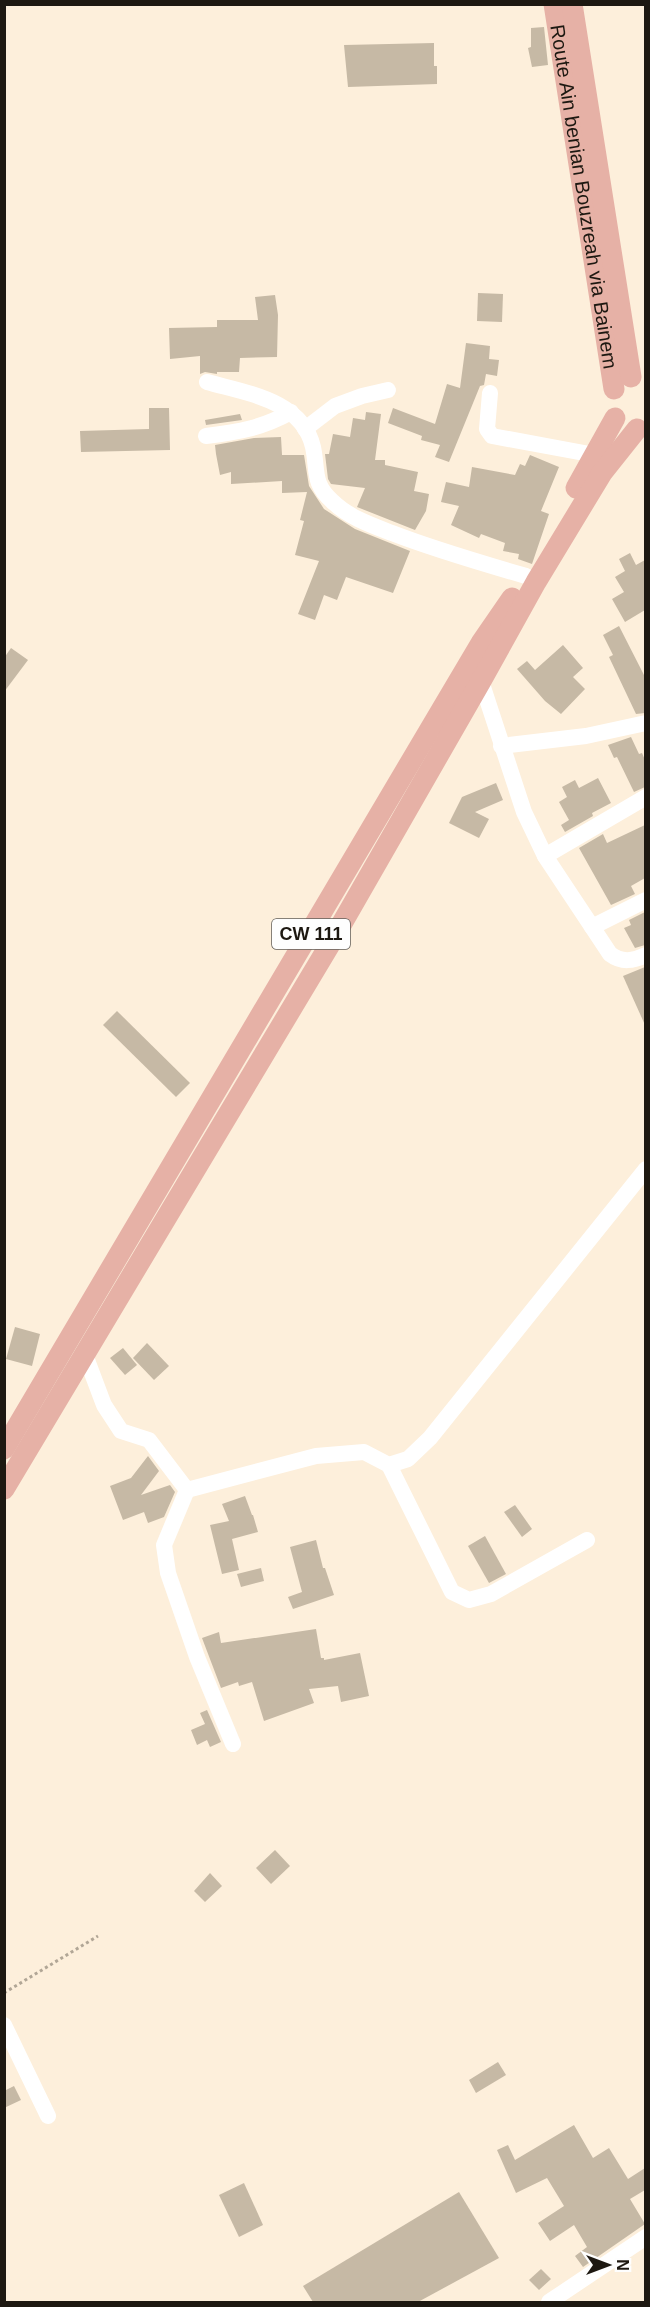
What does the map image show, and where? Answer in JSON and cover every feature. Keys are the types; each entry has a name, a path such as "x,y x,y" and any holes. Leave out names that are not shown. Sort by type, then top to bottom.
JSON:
{"main road":[{"name":"Route Ain benian Bouzreah via Bainem","path":"554,4 634,376"},
{"name":"Route Ain benian Bouzreah via Bainem","path":"572,4 634,376"},
{"path":"634,376 610,399 611,409 615,418 628,428 641,428"},
{"name":"CW 111","path":"4,1449 481,643 526,576 615,418"},
{"name":"CW 111","path":"4,1489 329,946 481,681 516,615 602,473 641,428"}],"street":[{"path":"207,382 271,400 291,412 306,429 313,448 318,483 332,501 350,514 439,551 526,576"},
{"path":"306,429 334,406 388,390"},
{"path":"490,393 487,429 492,436 595,455"},
{"path":"206,436 248,430 270,423 291,412"},
{"path":"481,681 524,812 545,856 606,949 615,958 633,960 645,955"},
{"path":"501,746 586,736 645,723"},
{"path":"545,856 645,797"},
{"path":"592,927 645,900"},
{"path":"389,1465 408,1459 430,1438 645,1169"},
{"path":"84,1352 104,1405 121,1431 150,1440 187,1490"},
{"path":"187,1490 316,1456 364,1452 389,1465 452,1592 469,1600 491,1594 587,1540"},
{"path":"187,1490 164,1545 168,1573 196,1657 233,1744"},
{"path":"4,2025 48,2116"},
{"path":"549,2302 645,2237"}],"path":[{"path":"4,1993 98,1936"}],"building":[{"path":"544,27 548,65 532,67 528,48 531,47 531,28"},
{"path":"434,43 437,84 348,87 344,45"},
{"path":"478,293 503,294 502,322 477,321"},
{"path":"275,295 278,315 277,357 240,358 239,372 217,372 217,374 205,372 200,374 200,356 170,359 169,328 217,327 217,320 258,320 255,297"},
{"path":"466,343 490,346 489,359 499,360 497,376 486,374 484,385 480,386 449,462 435,457 440,445 421,440 422,436 388,423 393,408 435,424 447,384 460,388"},
{"path":"149,408 169,408 170,450 81,452 80,431 149,429"},
{"path":"366,412 381,414 375,460 385,460 385,465 418,472 414,491 429,494 426,511 415,530 357,507 365,488 331,484 328,479 325,454 329,454 333,434 350,437 353,418 365,420"},
{"path":"240,414 242,420 206,425 205,420"},
{"path":"281,437 282,455 304,455 309,486 324,509 355,529 410,551 393,593 346,577 337,600 324,595 315,620 298,614 319,561 295,555 304,521 300,520 307,492 282,493 282,481 231,484 231,472 220,475 215,445 254,438"},
{"path":"530,455 559,467 541,511 549,514 532,564 518,559 519,554 503,551 505,543 481,534 479,538 451,525 459,506 441,502 446,482 469,487 472,467 515,475 520,464 525,466"},
{"path":"630,553 636,565 645,560 645,610 625,622 612,599 624,592 615,577 625,571 619,559"},
{"path":"619,626 645,677 645,713 636,714 609,657 613,655 603,635"},
{"path":"563,645 583,668 573,677 585,689 561,714 545,701 517,669 527,661 535,670"},
{"path":"11,648 28,660 4,692 4,658"},
{"path":"631,737 639,754 642,753 645,760 645,787 634,792 617,757 614,758 608,745"},
{"path":"598,778 611,803 565,832 561,825 569,820 559,802 567,797 562,787 575,780 579,788"},
{"path":"496,783 503,800 475,812 489,819 479,838 449,823 462,797"},
{"path":"645,825 645,878 631,886 635,894 611,905 579,848 603,834 607,843"},
{"path":"645,912 645,945 635,948 624,928 631,925 629,920"},
{"path":"645,967 645,1025 623,976"},
{"path":"117,1011 190,1083 176,1097 103,1025"},
{"path":"15,1327 40,1334 32,1366 6,1359"},
{"path":"147,1343 169,1366 154,1380 133,1358"},
{"path":"123,1348 137,1365 125,1375 110,1358"},
{"path":"148,1456 159,1471 141,1495 170,1485 175,1492 164,1517 148,1523 144,1512 123,1520 110,1486 131,1478"},
{"path":"245,1496 258,1532 232,1539 239,1570 222,1574 210,1525 229,1521 222,1504"},
{"path":"515,1505 532,1529 522,1537 504,1512"},
{"path":"485,1536 506,1574 489,1583 468,1546"},
{"path":"316,1540 323,1568 325,1568 334,1595 293,1609 288,1597 302,1592 290,1547"},
{"path":"261,1568 264,1581 241,1587 237,1574"},
{"path":"316,1629 321,1658 324,1660 360,1653 369,1696 341,1702 338,1686 309,1689 314,1703 264,1721 252,1682 239,1686 238,1682 221,1688 202,1638 219,1632 221,1643"},
{"path":"207,1710 221,1742 210,1747 207,1740 197,1745 191,1730 205,1724 200,1713"},
{"path":"275,1850 290,1866 271,1884 256,1868"},
{"path":"210,1873 222,1886 205,1902 194,1891"},
{"path":"498,2062 506,2075 476,2093 469,2080"},
{"path":"14,2086 21,2100 4,2108 4,2091"},
{"path":"574,2125 593,2158 609,2148 628,2179 645,2168 645,2190 630,2199 645,2224 583,2267 575,2256 587,2247 574,2225 550,2241 538,2223 564,2206 547,2178 516,2193 497,2150 508,2145 515,2160"},
{"path":"244,2183 263,2225 239,2237 219,2195"},
{"path":"459,2192 499,2258 418,2302 313,2302 303,2286"},
{"path":"541,2269 551,2279 539,2290 529,2280"}]}
